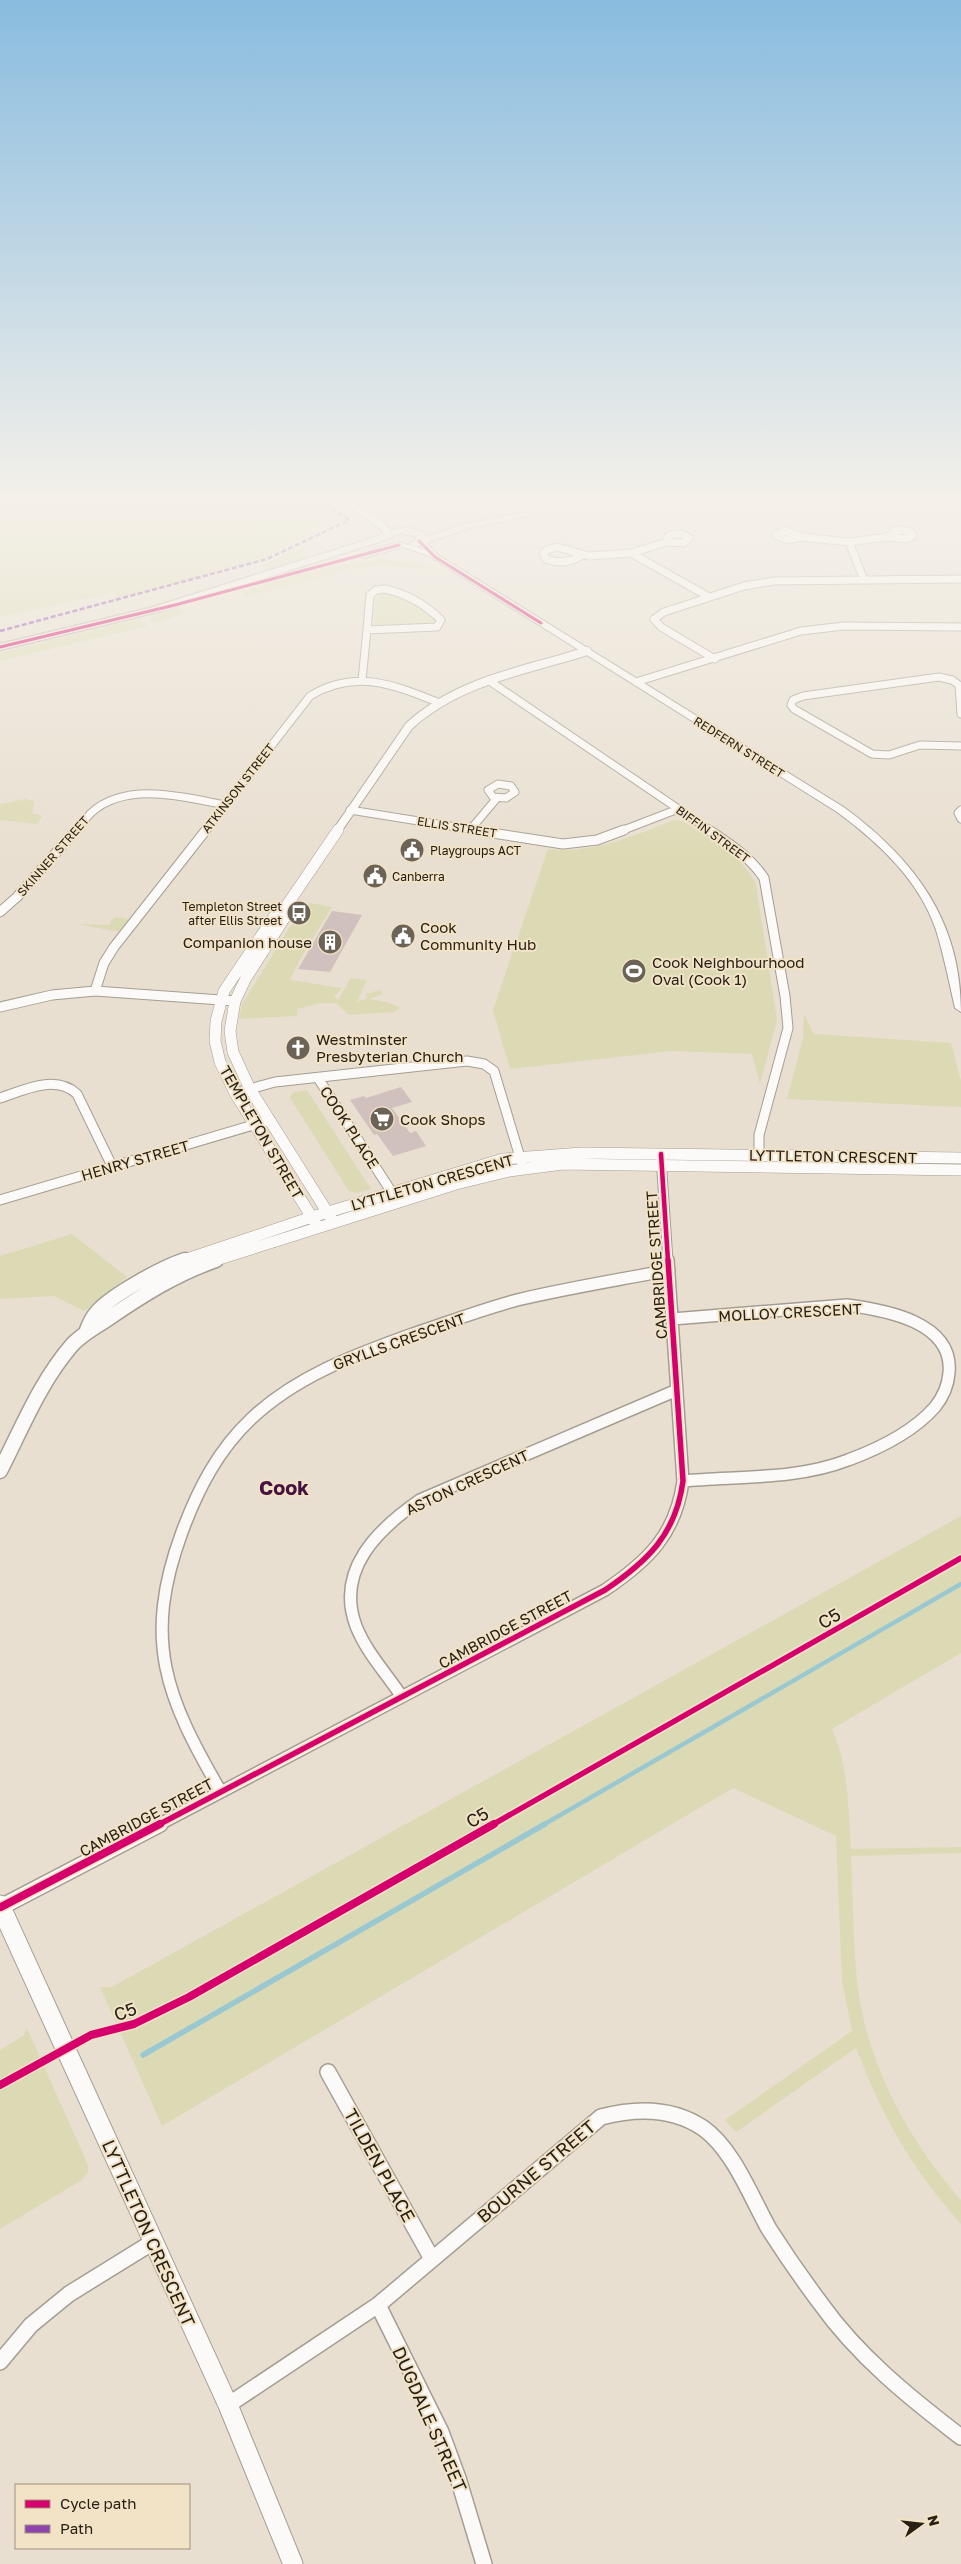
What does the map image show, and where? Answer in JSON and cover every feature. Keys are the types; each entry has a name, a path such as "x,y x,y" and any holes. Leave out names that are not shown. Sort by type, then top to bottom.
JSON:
{"main road":[{"path":"0,647 101,623"},
{"name":"REDFERN STREET","path":"540,623 841,810 879,840 917,884 929,902 940,928 961,1008"}],"street":[{"path":"362,680 367,623"},
{"path":"367,630 426,629 437,627 440,623"},
{"path":"657,623 661,627 715,659"},
{"path":"640,685 779,636 817,628 961,627"},
{"name":"TEMPLETON STREET","path":"315,1222 235,1093 220,1062 215,1042 220,1000 234,973 276,914 287,905 408,726 438,702 488,680 529,666 540,666 582,649"},
{"path":"961,714 958,685 952,680 939,677 803,696 793,700 791,705 794,709 872,754 889,755 909,748 932,744 961,746"},
{"name":"ATKINSON STREET","path":"96,991 104,963 114,946 310,696 331,685 362,680 392,684 438,702"},
{"name":"BIFFIN STREET","path":"488,680 745,854 764,878 788,1014 788,1028 759,1135 759,1161"},
{"name":"SKINNER STREET","path":"0,912 17,897 90,813 103,804 135,795 156,794 225,805"},
{"path":"470,830 497,798"},
{"name":"ELLIS STREET","path":"350,810 549,843 577,844 597,840 678,809"},
{"path":"961,810 958,813 961,818"},
{"name":"TEMPLETON STREET","path":"287,905 285,917 246,978 235,1001 230,1032 233,1052 250,1089 334,1223"},
{"path":"0,1007 52,994 96,991 235,1001"},
{"path":"235,1093 275,1082 467,1062 484,1064 494,1071 521,1162"},
{"name":"COOK PLACE","path":"318,1078 394,1197"},
{"path":"0,1098 56,1084 70,1088 77,1094 112,1166"},
{"name":"HENRY STREET","path":"0,1200 270,1120"},
{"name":"LYTTLETON CRESCENT","path":"315,1222 334,1223 394,1197 473,1167 521,1162 563,1164 661,1160 759,1161 961,1158"},
{"name":"CAMBRIDGE STREET","path":"0,1906 605,1590 630,1574 651,1555 667,1534 677,1513 683,1480 661,1160"},
{"name":"LYTTLETON CRESCENT","path":"759,1161 961,1170"},
{"name":"LYTTLETON CRESCENT","path":"0,1471 48,1379 65,1354 87,1330 100,1324 135,1299 192,1269 315,1222 327,1212 394,1197"},
{"name":"GRYLLS CRESCENT","path":"221,1792 192,1741 175,1704 164,1667 160,1630 163,1592 172,1556 198,1490 214,1462 234,1437 258,1413 286,1392 334,1364 368,1349 496,1306 669,1270"},
{"name":"MOLLOY CRESCENT","path":"672,1319 847,1306 870,1308 903,1316 936,1337 947,1351 954,1373 950,1396 940,1410 926,1422 860,1456 812,1470 683,1480"},
{"name":"ASTON CRESCENT","path":"402,1697 361,1635 350,1604 351,1582 357,1561 370,1541 387,1523 420,1500 677,1390"},
{"name":"LYTTLETON CRESCENT","path":"0,1906 228,2405 294,2564"},
{"name":"TILDEN PLACE","path":"328,2072 432,2259"},
{"name":"BOURNE STREET","path":"228,2405 378,2305 601,2117 628,2110 669,2112 699,2125 723,2146 770,2230 822,2306 865,2355 914,2400 961,2437"},
{"path":"0,2362 31,2325 69,2294 153,2242"},
{"name":"DUGDALE STREET","path":"378,2305 412,2370 448,2448 463,2491 484,2564"}],"shaded area":[{"path":"124,623 143,623 147,626 0,661 0,653"},
{"path":"374,623 436,623 436,624 374,626"},
{"path":"25,799 35,801 32,813 42,816 37,824 0,820 0,804"},
{"path":"674,820 682,821 724,848 743,865 756,885 777,1020 760,1084 752,1054 671,1051 510,1069 493,1010 548,849 565,850 597,846 628,838"},
{"path":"310,903 332,907 302,956 290,980 342,988 334,997 338,1000 351,978 367,980 357,1002 368,998 365,994 380,990 383,994 369,999 390,1003 400,1008 394,1012 349,1015 336,1003 321,1003 297,1009 297,1016 239,1019 242,1004 291,925 303,920"},
{"path":"117,917 131,920 121,932 77,924 110,925 111,920"},
{"path":"804,1014 814,1034 951,1043 961,1081 961,1107 787,1099 803,1038"},
{"path":"307,1090 371,1189 357,1193 349,1191 290,1098 292,1093"},
{"path":"72,1234 127,1277 84,1311 54,1296 0,1299 0,1256"},
{"path":"961,1516 961,1653 832,1729 838,1743 845,1773 851,1849 961,1847 961,1853 851,1856 857,1981 870,2041 892,2098 907,2126 942,2177 961,2200 961,2224 927,2182 900,2141 877,2098 856,2048 736,2132 725,2120 852,2031 842,1981 836,1836 733,1788 162,2126 100,1987 112,1987"},
{"path":"27,2028 88,2165 88,2172 82,2180 0,2229 0,2050 23,2036"}],"building":[{"name":"Companion house","path":"332,911 362,915 330,972 298,969"},
{"name":"Cook Shops","path":"401,1087 412,1102 392,1108 410,1133 416,1131 426,1146 393,1156 377,1134 374,1135 350,1100 364,1096 366,1098"}],"waterway":[{"path":"543,1825 961,1584"},
{"path":"143,2055 545,1824"}],"marked path":[{"path":"0,631 31,623"}],"cycle path":[{"path":"0,647 101,623"},
{"path":"1,1907 605,1590 634,1569 658,1545 668,1531 675,1516 683,1481 661,1154"},
{"name":"C5","path":"0,2085 91,2035 134,2024 189,1997 961,1558"}],"place":[{"name":"Playgroups ACT","path":"412,850"},
{"name":"Canberra","path":"375,876"},
{"name":"Templeton Street after Ellis Street","path":"299,913"},
{"name":"Cook Community Hub","path":"403,936"},
{"name":"Companion house","path":"330,942"},
{"name":"Cook Neighbourhood Oval (Cook 1)","path":"634,971"},
{"name":"Westminster Presbyterian Church","path":"298,1048"},
{"name":"Cook Shops","path":"382,1119"}],"district":[{"name":"Cook","path":"284,1487"}]}
